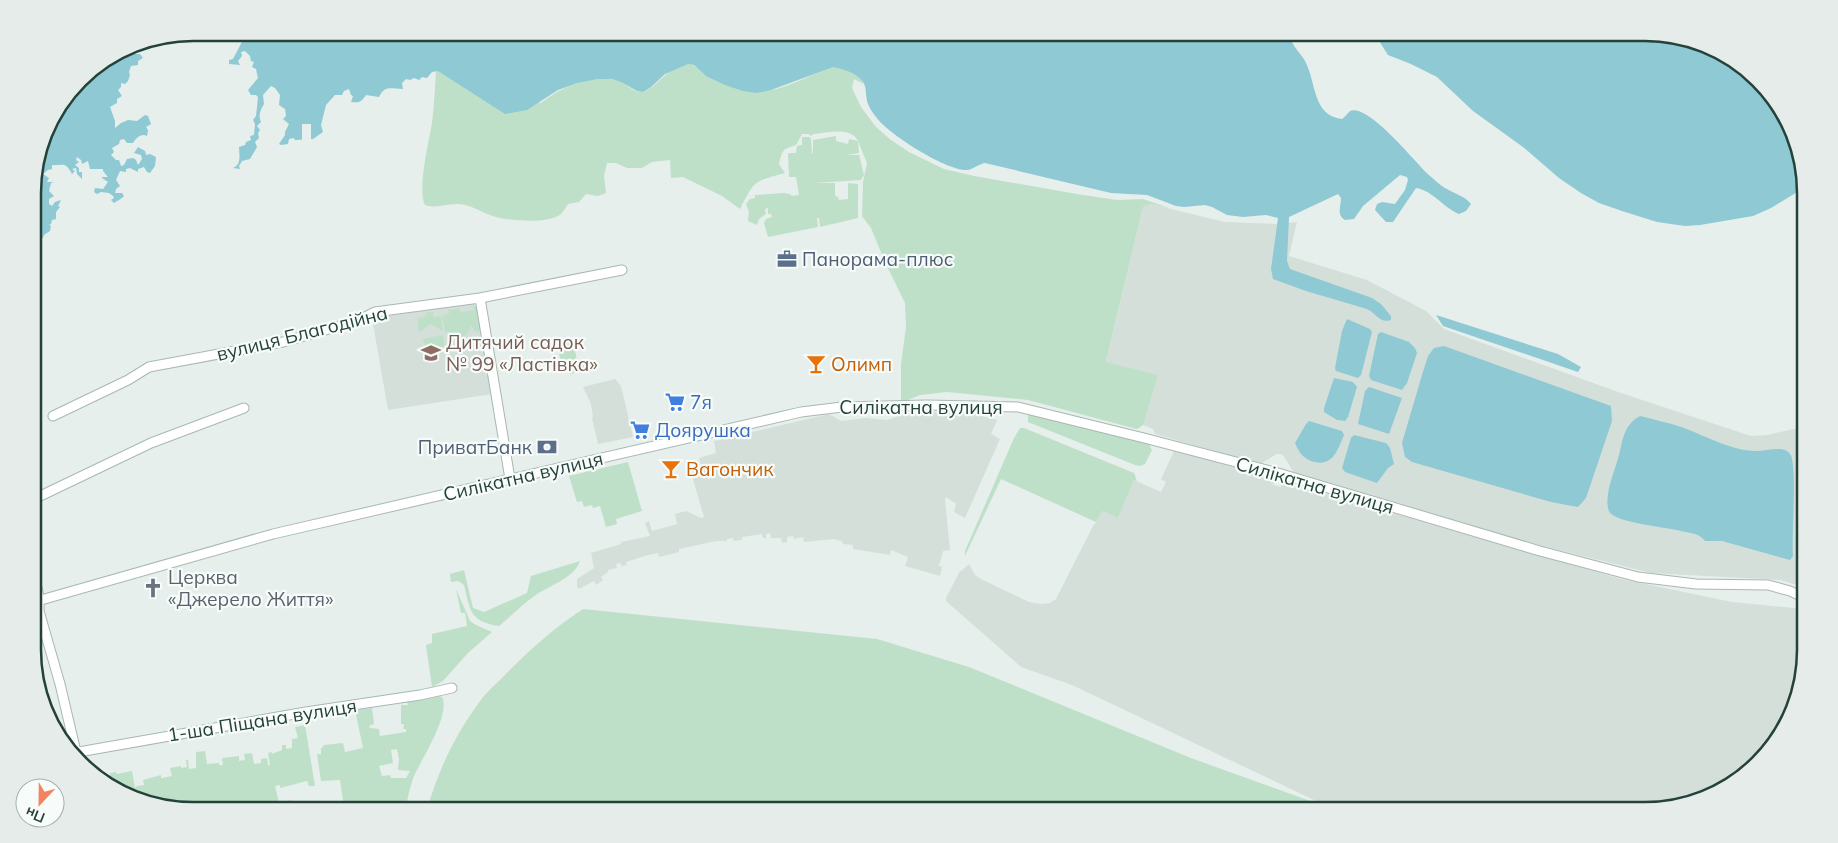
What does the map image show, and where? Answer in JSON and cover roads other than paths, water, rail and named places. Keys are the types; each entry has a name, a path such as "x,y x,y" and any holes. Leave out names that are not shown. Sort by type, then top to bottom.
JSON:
{"street":[{"name":"вулиця Благодійна","path":"53,416 128,380 149,366 283,342 357,321 375,312 480,298 622,270"},
{"path":"480,298 510,479"},
{"name":"Силікатна вулиця","path":"41,601 274,534 801,412 842,407 953,405 1018,408 1144,438 1278,473 1540,551 1638,577 1696,584 1768,585 1797,594"},
{"path":"41,495 151,443 244,408"},
{"path":"41,618 60,684 71,739"},
{"name":"1-ша Піщана вулиця","path":"81,752 306,712 420,696 452,688"}],"water":[{"path":"242,41 1291,41 1305,61 1317,97 1326,112 1333,117 1342,119 1350,111 1358,111 1369,116 1392,136 1430,176 1443,187 1471,204 1466,211 1459,214 1427,192 1416,188 1393,222 1386,222 1375,210 1377,204 1382,202 1395,204 1405,190 1407,177 1400,175 1363,206 1354,219 1345,220 1342,218 1340,210 1341,198 1338,194 1289,217 1287,261 1290,269 1372,298 1381,304 1391,316 1391,320 1384,321 1367,309 1273,279 1271,269 1278,218 1266,215 1243,217 1227,215 1205,205 1176,206 1147,195 1111,193 985,163 968,170 947,165 919,151 893,133 868,105 865,86 860,78 847,71 833,67 771,90 757,93 725,85 706,76 694,65 688,64 665,74 643,92 612,79 597,79 577,83 558,90 527,110 505,114 438,71 432,72 427,78 422,77 419,80 414,78 406,79 402,83 403,89 386,89 379,97 366,95 358,102 351,102 353,96 349,89 344,91 342,95 335,95 326,105 321,125 323,132 313,139 295,140 294,138 289,139 288,144 281,145 279,144 289,124 283,119 286,116 285,109 279,105 280,95 271,86 263,95 264,104 260,115 261,122 257,126 260,130 258,133 259,138 255,142 257,147 250,159 242,161 239,166 240,169 233,168 239,162 239,147 245,145 246,142 251,140 250,136 254,135 255,124 253,120 256,116 258,97 251,95 248,90 258,78 256,69 252,67 254,62 251,61 250,56 245,51 241,52 242,56 238,61 240,65 229,64 229,60 233,59"},
{"path":"1379,41 1645,41 1684,46 1721,62 1752,86 1765,101 1776,117 1792,154 1797,192 1771,208 1753,216 1700,225 1685,226 1657,222 1622,211 1599,203 1559,178 1523,147 1473,111 1437,77 1388,55"},
{"path":"136,53 135,54 140,54 143,58 138,61 138,65 131,66 128,81 125,84 121,83 121,87 118,90 122,96 117,99 117,103 110,107 115,121 115,128 128,120 137,121 145,115 148,116 151,124 146,127 148,130 147,136 139,136 133,143 127,143 124,139 120,140 119,144 112,148 114,152 111,155 116,160 119,160 121,166 124,165 127,159 133,158 138,165 142,159 141,155 134,153 138,147 145,151 146,155 150,154 156,157 155,166 150,173 144,167 138,169 138,172 130,168 126,169 126,172 120,171 116,180 120,186 116,189 115,193 122,193 124,196 114,203 111,200 114,198 113,196 109,193 101,192 97,194 94,192 95,188 103,189 108,182 102,178 108,177 103,169 90,169 88,161 82,164 81,160 77,157 76,160 79,162 75,165 79,168 79,172 82,172 82,179 77,174 76,168 72,169 75,171 72,174 65,166 52,165 52,169 43,174 49,178 47,182 54,182 51,183 49,191 54,196 49,199 49,204 52,206 55,202 61,200 58,206 60,207 56,212 56,219 52,220 49,225 51,226 50,231 42,238 43,173 46,154 57,126 79,93 93,79 117,62"},
{"path":"1436,315 1558,354 1581,367 1578,372 1443,326"},
{"path":"1347,319 1370,329 1372,332 1361,375 1358,378 1336,371 1335,368 1342,331"},
{"path":"1381,332 1409,342 1417,353 1407,383 1402,390 1371,380 1369,376 1378,334"},
{"path":"1444,346 1611,406 1612,421 1586,498 1578,507 1551,502 1412,462 1405,457 1402,443 1428,356 1434,348"},
{"path":"1334,378 1353,382 1357,387 1345,421 1337,420 1324,412"},
{"path":"1369,387 1402,398 1389,434 1358,424 1365,391"},
{"path":"1640,416 1679,426 1738,449 1757,451 1780,449 1787,451 1790,454 1794,471 1793,556 1790,560 1722,541 1705,541 1700,536 1674,529 1630,522 1613,515 1609,511 1608,505 1610,483 1628,426"},
{"path":"1309,421 1342,431 1344,435 1339,447 1329,460 1318,463 1311,461 1299,452 1295,443"},
{"path":"1354,435 1386,443 1390,448 1394,464 1388,468 1377,483 1345,472 1342,468 1351,438"}],"place":[{"name":"Панорама-плюс","path":"787,259"},
{"name":"Дитячий садок № 99 «Ластівка»","path":"431,353"},
{"name":"Олимп","path":"816,364"},
{"name":"7я","path":"675,402"},
{"name":"Доярушка","path":"640,430"},
{"name":"ПриватБанк","path":"547,447"},
{"name":"Вагончик","path":"671,469"},
{"name":"Церква «Джерело Життя»","path":"153,588"}]}
